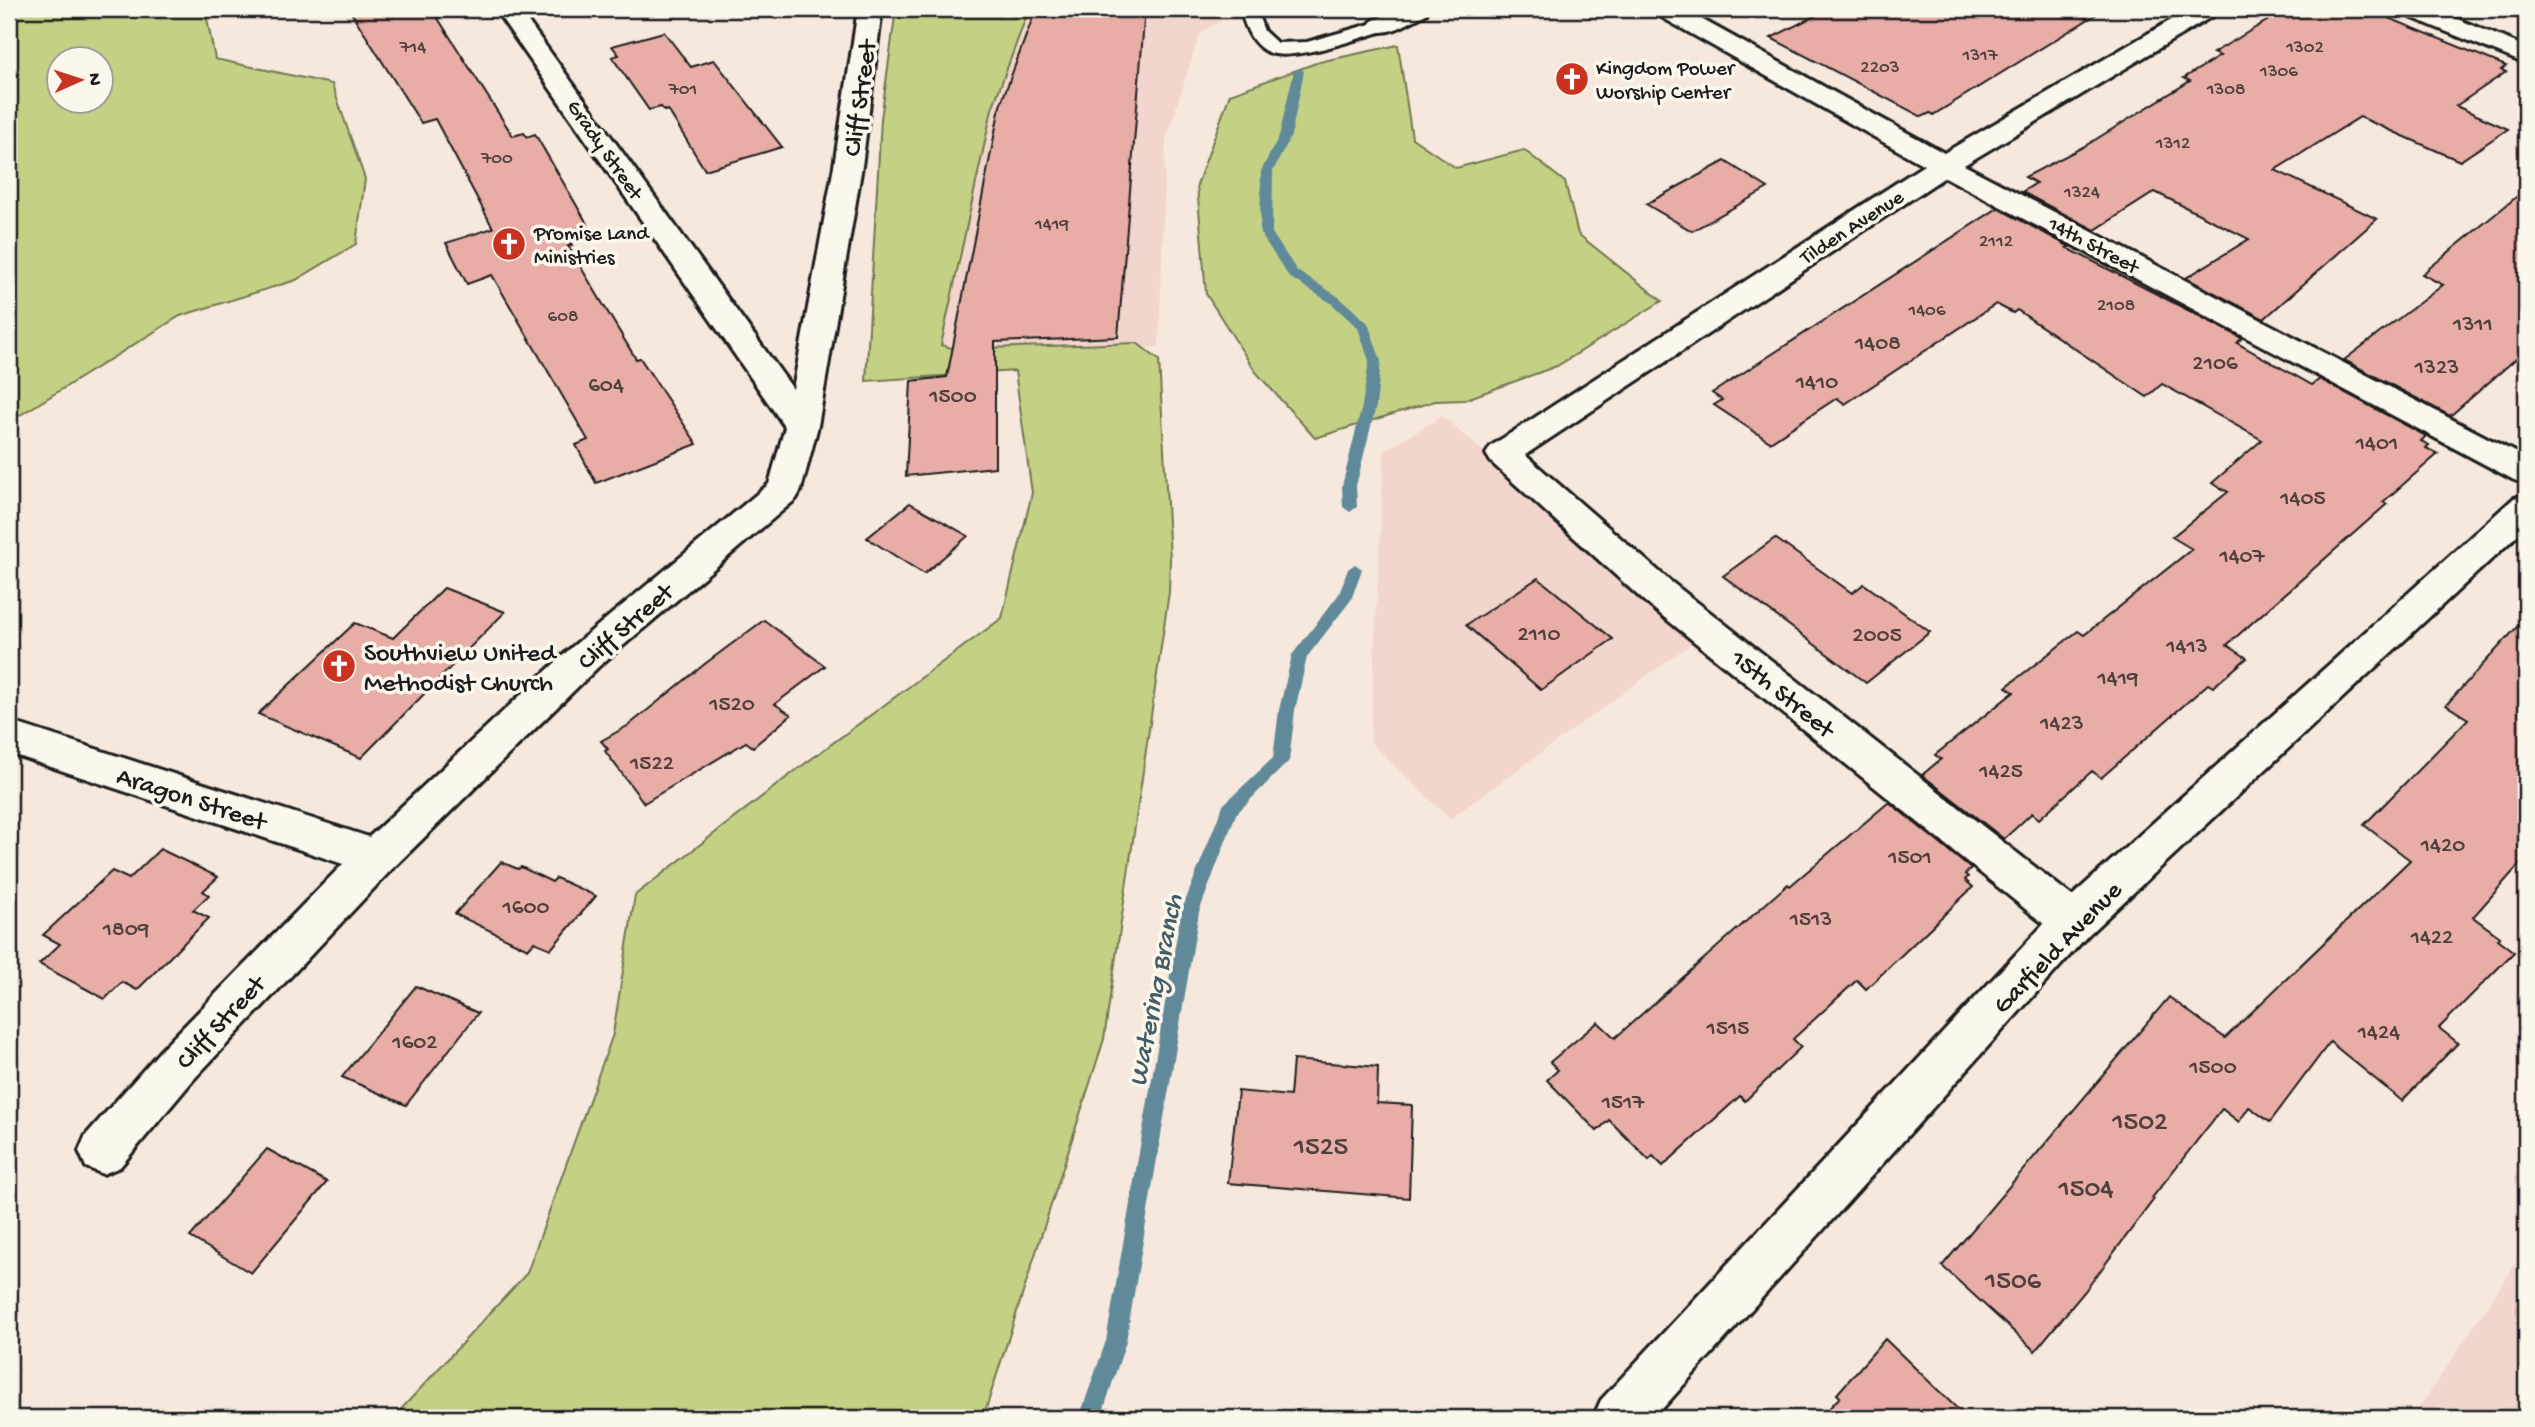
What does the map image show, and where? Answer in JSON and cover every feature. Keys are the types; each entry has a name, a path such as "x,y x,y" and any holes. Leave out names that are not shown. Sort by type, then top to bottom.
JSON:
{"street":[{"name":"Grady Street","path":"506,9 802,426"},
{"name":"Cliff Street","path":"103,1151 177,1065 376,857 585,657 784,490 802,426 848,166 870,9"},
{"path":"1381,26 1417,9"},
{"name":"14th Street","path":"1665,9 1944,165 2526,472"},
{"name":"Tilden Avenue","path":"1503,454 1944,165 2207,9"},
{"path":"2412,9 2526,56"},
{"name":"15th Street","path":"1503,454 1657,591 2073,922"},
{"name":"Garfield Avenue","path":"1619,1418 2073,922 2526,506"},
{"name":"Aragon Street","path":"9,737 376,857"}],"lane":[{"path":"1251,9 1249,12 1256,33 1273,48 1308,47 1381,26"}],"shaded area":[{"path":"1023,9 1241,9 1200,33 1166,140 1159,347 919,357 997,50"},
{"path":"1442,416 1699,638 1450,819 1370,742 1384,451"},
{"path":"2526,1248 2526,1418 2426,1418 2417,1411"}],"green space":[{"path":"9,9 205,9 215,59 332,84 365,179 356,244 296,280 180,316 9,422"},
{"path":"896,9 1029,9 992,109 941,345 955,349 1137,343 1159,360 1170,559 1169,592 1104,1039 983,1418 393,1418 527,1273 613,1034 635,895 791,774 1002,618 1032,493 1015,371 866,381 881,119"},
{"path":"1398,45 1412,138 1456,168 1524,150 1565,182 1578,234 1662,301 1557,366 1464,400 1435,401 1315,438 1255,371 1206,294 1197,185 1230,94 1319,62"}],"building":[{"path":"349,9 432,9 513,136 524,133 527,137 535,134 588,225 564,233 572,245 568,246 636,359 640,358 697,444 596,483 576,445 588,440 492,275 467,284 446,243 493,228 435,119 421,123"},
{"path":"1036,9 1145,9 1118,337 995,342 995,467 906,476 911,381 947,377 1000,106"},
{"path":"1828,9 2105,9 1933,115 1930,113 1922,117 1771,38"},
{"path":"2287,9 2367,9 2506,66 2501,70 2506,72 2456,106 2508,129 2460,161 2360,117 2275,170 2377,219 2264,319 2186,278 2249,239 2155,192 2095,230 2022,192 2036,183 2025,177 2085,146 2190,81 2184,78 2220,56 2213,53"},
{"path":"664,32 691,67 714,60 782,147 705,170 668,110 664,111 661,107 649,110 612,57 619,55 612,46"},
{"path":"1725,161 1768,188 1692,231 1646,204"},
{"path":"2526,189 2526,350 2450,416 2344,360 2443,285 2422,274"},
{"path":"1998,208 2070,247 2067,248 2242,338 2237,343 2312,385 2320,379 2426,436 2421,441 2429,445 2426,448 2438,454 2383,502 2387,504 2227,645 2247,658 2213,687 2208,684 2101,778 2092,771 2039,819 2032,813 2004,839 1922,775 1941,759 1935,755 2014,692 2006,687 2078,631 2084,635 2192,549 2172,537 2228,492 2212,483 2262,440 2162,384 2147,397 2017,310 2013,313 1996,304 1845,404 1837,398 1770,442 1714,405 1722,400 1712,393"},
{"path":"910,503 968,536 924,574 867,538"},
{"path":"1775,538 1852,593 1864,584 1930,632 1866,683 1723,576"},
{"path":"1538,578 1613,639 1541,690 1466,625"},
{"name":"Southview United Methodist Church","path":"444,588 505,612 361,758 258,714 355,623 393,638"},
{"path":"2526,617 2526,857 2473,917 2500,937 2497,939 2514,952 2439,1028 2458,1043 2402,1101 2330,1042 2270,1122 2249,1107 2239,1122 2222,1109 2152,1198 2154,1199 2085,1291 2035,1351 1942,1266 2169,997 2225,1038 2410,860 2364,825 2468,719 2446,705"},
{"path":"764,620 825,666 775,704 791,715 753,747 746,742 644,803 605,751 608,749 601,741 629,725"},
{"path":"1889,802 1971,869 1965,874 1968,877 1965,880 1973,887 1866,989 1857,980 1793,1039 1801,1047 1745,1101 1740,1096 1663,1166 1653,1156 1649,1160 1609,1120 1597,1131 1547,1080 1558,1070 1550,1062 1598,1022 1615,1038 1788,884 1790,886"},
{"path":"160,849 218,877 203,891 209,895 193,910 209,918 137,990 122,982 105,999 39,964 60,944 43,935 112,871 129,879"},
{"path":"501,862 518,869 521,867 552,882 556,878 596,896 551,949 534,942 528,949 455,914"},
{"path":"416,986 478,1013 406,1105 342,1077"},
{"path":"1293,1060 1378,1067 1377,1103 1412,1105 1409,1198 1228,1183 1238,1091 1290,1096"},
{"path":"267,1149 327,1182 251,1273 190,1237"},
{"path":"1885,1339 1967,1418 1820,1418 1840,1397 1837,1394"}],"waterway":[{"name":"Watering Branch","path":"1299,71 1285,136 1267,171 1266,233 1293,274 1335,300 1364,326 1375,361 1369,406 1349,486 1350,507"},
{"name":"Watering Branch","path":"1090,1418 1116,1341 1190,912 1229,810 1281,761 1287,710 1300,655 1346,596 1355,569"}],"place":[{"name":"Kingdom Power Worship Center","path":"1572,79"},
{"name":"Promise Land Ministries","path":"509,244"},
{"name":"Southview United Methodist Church","path":"339,666"}]}
